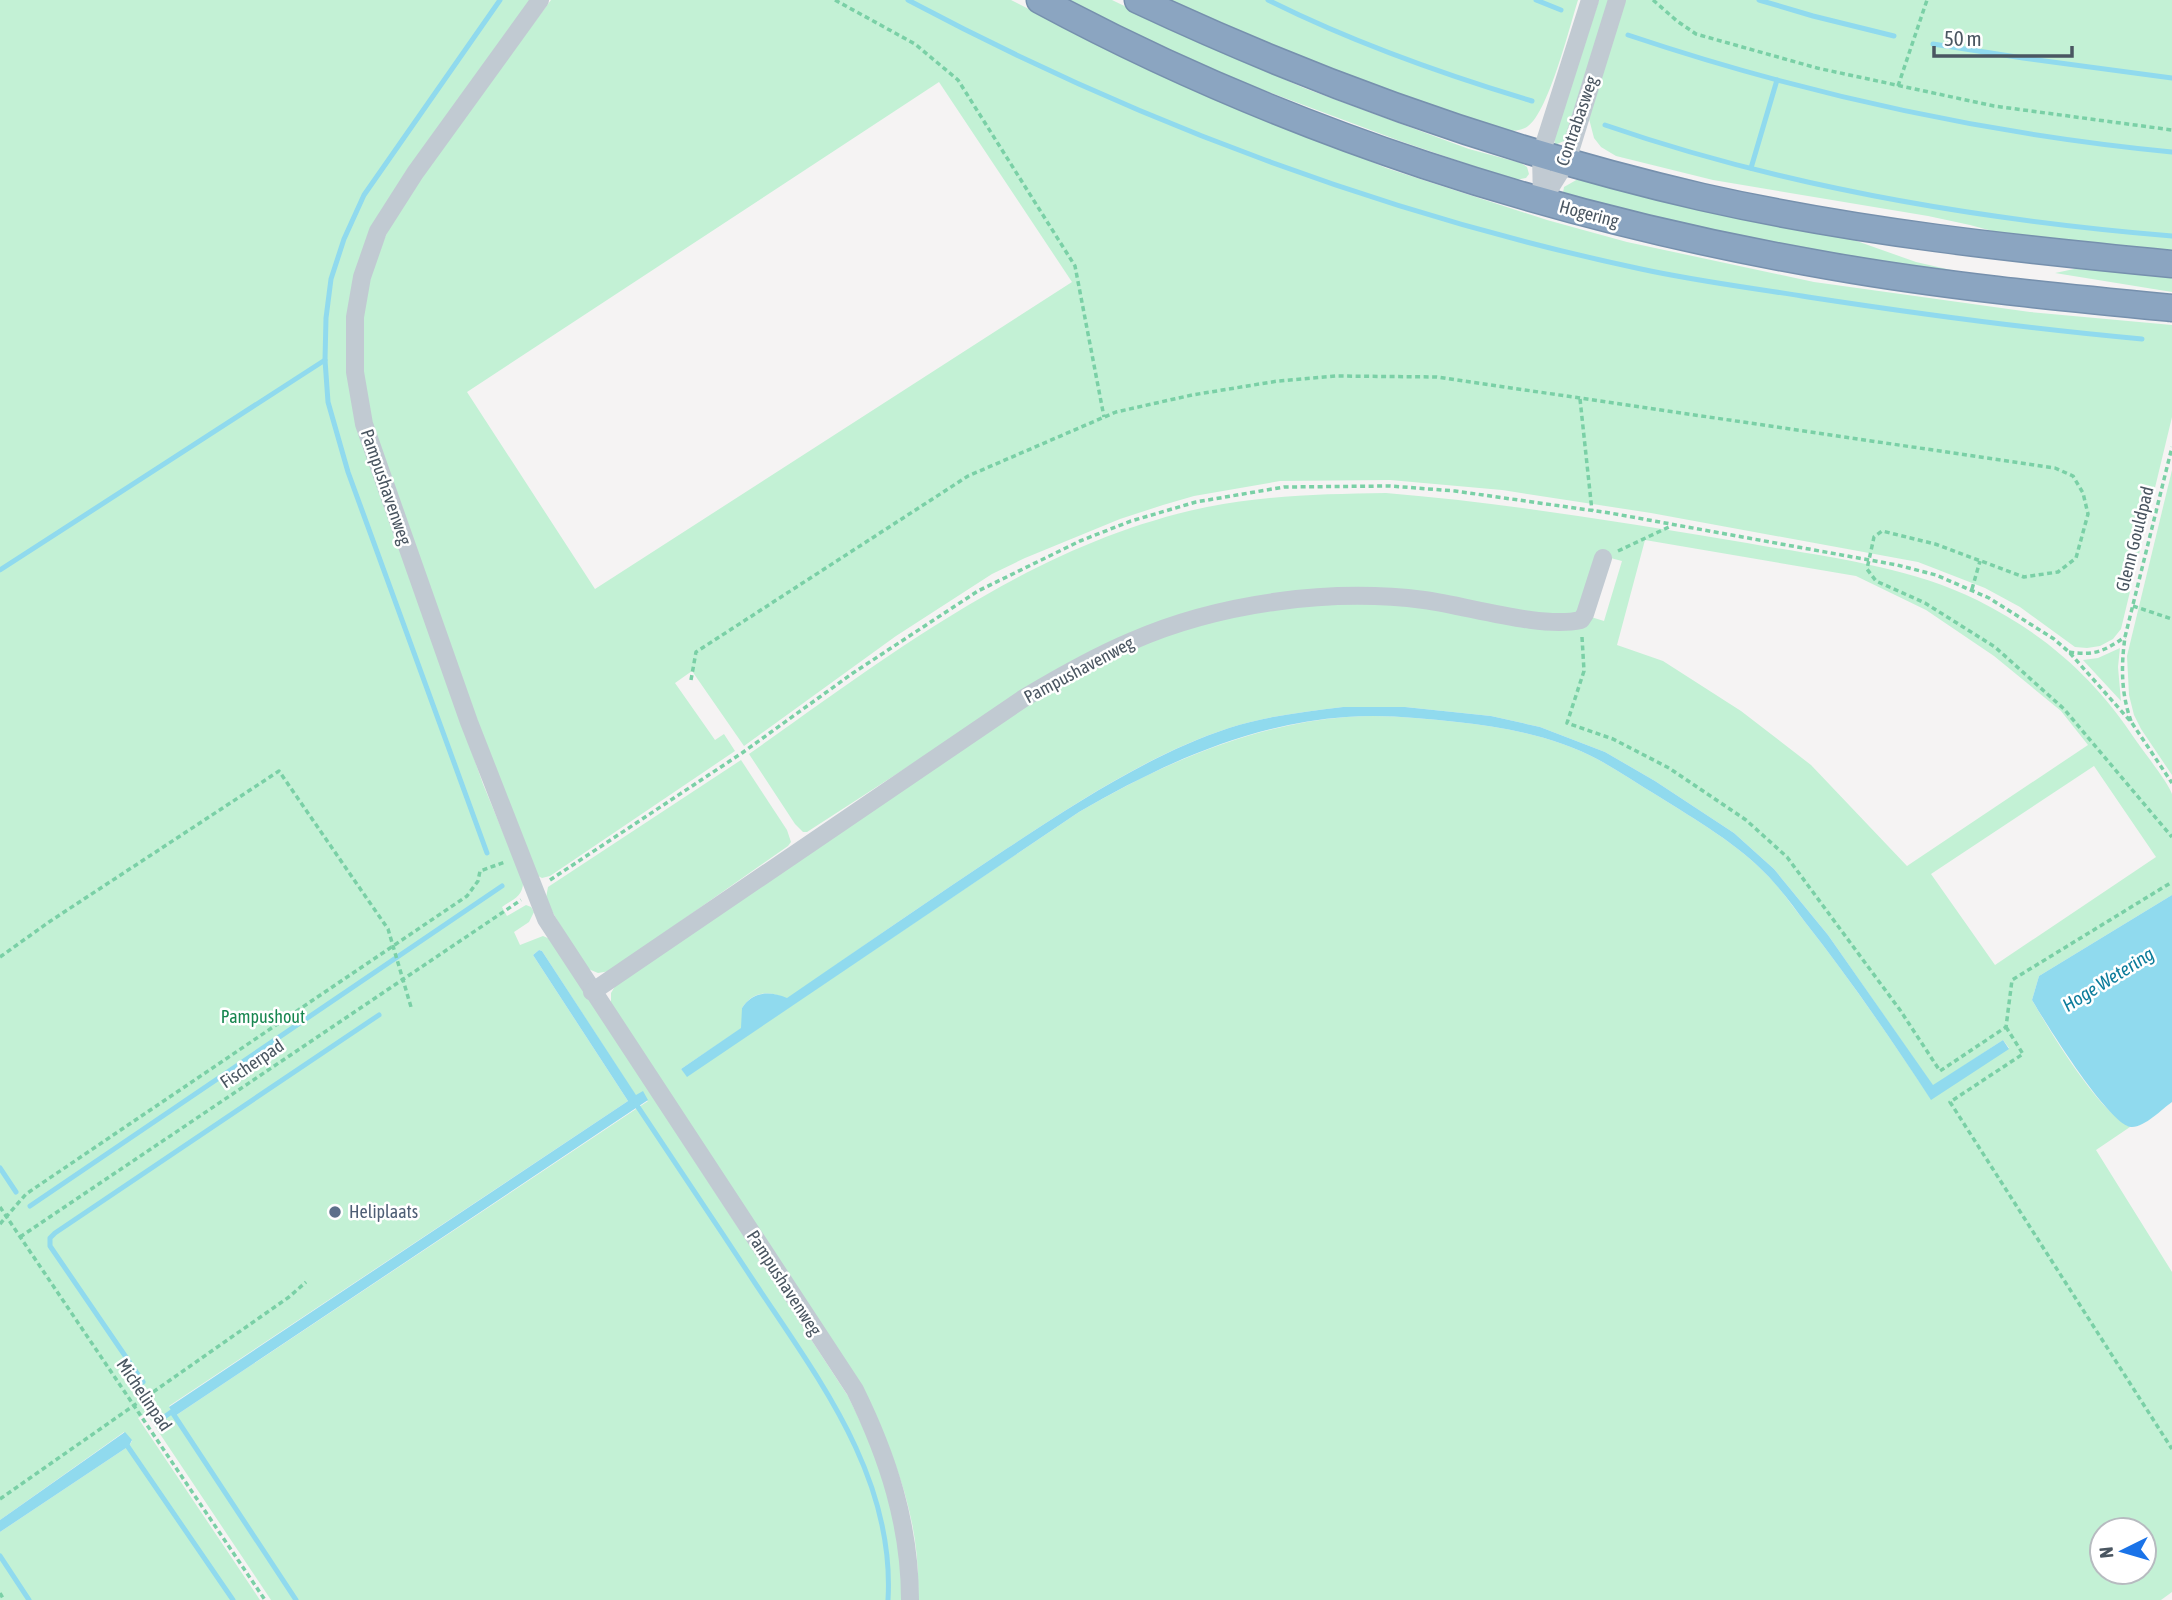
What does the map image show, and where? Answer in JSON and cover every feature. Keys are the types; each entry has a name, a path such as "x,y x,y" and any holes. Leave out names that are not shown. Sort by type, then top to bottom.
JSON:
{"highway":[{"name":"Hogering","path":"1040,0 1201,79 1304,121 1392,153 1542,201 1648,229 1830,267 1948,284 2172,308"},
{"path":"1138,0 1272,59 1366,96 1541,154 1703,197 1835,223 1921,236 2172,264"}],"street":[{"name":"Pampushavenweg","path":"540,0 415,173 378,231 362,277 354,334 357,390 374,456 468,722 546,919 855,1390 875,1431 902,1515 910,1570 911,1600"},
{"name":"Contrabasweg","path":"1542,201 1541,154 1590,0"},
{"name":"Contrabasweg","path":"1542,201 1567,161 1617,0"},
{"path":"1581,620 1603,558"},
{"name":"Pampushavenweg","path":"592,992 1024,698 1068,672 1145,636 1216,613 1251,606 1370,594 1426,600 1557,623 1581,620"}],"path":[{"path":"835,0 915,44 958,80 1075,266 1104,417"},
{"path":"1653,0 1696,34 1805,65 1994,106 2172,130"},
{"path":"1898,86 1927,0"},
{"path":"691,680 696,652 968,476 1116,412 1192,395 1278,381 1336,376 1437,377 2055,468 2073,476 2083,493 2088,514 2076,558 2058,572 2024,577 1935,544 1882,531 1874,537 1867,569 1876,580 1925,603 1995,648 2064,709 2172,836"},
{"path":"1580,399 1592,511"},
{"name":"Glenn Gouldpad","path":"2172,447 2125,637 2122,660 2124,701 2132,723 2172,783"},
{"path":"1603,558 1673,525"},
{"path":"1972,590 1980,561"},
{"path":"2133,606 2172,619"},
{"path":"1581,620 1584,671 1567,723 1613,739 1669,768 1746,820 1787,857 1900,1010 1940,1071 2006,1027"},
{"path":"2069,652 2082,654 2104,651 2125,637"},
{"path":"0,957 48,922 279,771 388,929 411,1007"},
{"path":"0,1224 26,1194 467,895 478,881 480,871 520,857"},
{"path":"2172,882 2012,980 2006,1027 2023,1054 1950,1102 2172,1449"},
{"name":"Fischerpad","path":"20,1237 534,891"},
{"name":"Michelinpad","path":"0,1207 265,1600"},
{"path":"0,1499 289,1297 306,1282"},
{"path":"0,1593 4,1600"}],"green space":[{"name":"Pampushout","path":"0,0 535,0 412,166 348,321 390,519 483,784 523,881 519,894 502,907 507,916 526,905 534,912 529,922 514,932 520,945 543,936 550,939 848,1396 873,1452 893,1511 900,1551 903,1600 271,1600 146,1413 138,1418 260,1600 0,1600 0,1532 129,1446 132,1441 124,1432 0,1520","holes":["539,950 636,1096 648,1101 175,1416 169,1406 628,1101 533,955"]},
{"path":"551,0 1011,0 1099,45 1386,168 1547,220 1627,242 1814,282 2030,312 2172,325 2172,417 2121,629 2113,639 2100,646 2075,647 2020,607 1985,588 1918,562 1651,513 1502,490 1390,480 1280,481 1194,496 1163,505 1120,519 992,574 896,636 744,746 692,671 675,683 715,740 724,734 735,751 550,876 542,878 538,876 518,836 367,408 360,339 370,273 394,216 430,162","holes":["939,82 1072,282 595,589 467,392"]},
{"path":"1059,0 1112,0 1304,88 1469,149 1521,163 1527,167 1529,174 1526,178 1515,180 1400,141 1191,63"},
{"path":"1154,0 1578,0 1557,70 1541,108 1525,128 1498,131 1181,13"},
{"path":"1599,0 1609,0 1564,141 1555,145 1554,138"},
{"path":"1620,0 2172,0 2172,254 2018,238 1928,216 1713,180 1616,156 1601,147 1594,138 1587,111"},
{"path":"1578,179 1707,212 1851,239 1916,262 2021,286 1720,237 1563,193 1564,187"},
{"path":"2079,268 2172,276 2172,292 2055,273"},
{"path":"2172,470 2172,775 2134,715 2129,695 2127,656"},
{"path":"1386,493 1522,508 1835,558 1922,578 1977,600 2025,628 2086,678 2121,719 2172,794 2172,895 2039,976 2032,1000 2090,1088 2117,1118 2130,1127 2096,1150 2172,1272 2172,1592 2161,1600 918,1600 916,1548 906,1498 890,1451 869,1405 817,1317 611,1006 611,993 617,983 1020,710 1106,660 1168,634 1201,623 1269,608 1371,600 1418,603 1559,628 1580,627 1591,617 1604,621 1622,561 1599,555 1582,611 1567,619 1425,595 1370,589 1249,600 1207,609 1129,635 1065,665 807,832 803,832 795,824 749,754 910,641 1023,575 1082,547 1143,524 1207,507 1318,495","holes":["1645,540 1856,576 1926,610 1994,656 2061,711 2088,745 1907,866 1811,765 1741,711 1663,661 1617,645","1343,707 1405,707 1491,716 1540,727 1605,752 1734,833 1774,869 1828,935 1933,1086 2003,1040 2009,1048 1931,1099 1854,987 1778,887 1757,865 1716,833 1606,764 1565,745 1530,734 1493,727 1374,716 1310,721 1241,738 1174,763 1110,794 1079,812 687,1076 681,1069 742,1028 742,1008 751,998 768,993 787,999 978,867 1113,781 1170,752 1229,728 1271,717","2094,766 2156,857 1995,965 1931,874"]},
{"path":"2120,648 2118,667 2121,701 2083,660 2098,658"},
{"path":"741,760 787,830 791,842 610,971 598,973 586,968 553,913 546,898 548,887"}],"water":[{"path":"1343,707 1405,707 1491,716 1540,727 1605,752 1734,833 1774,869 1828,935 1933,1085 2003,1040 2009,1049 1931,1100 1854,987 1783,893 1757,865 1716,833 1606,764 1565,745 1530,734 1493,727 1374,716 1310,721 1241,737 1174,763 1110,794 1079,812 687,1077 681,1069 741,1028 742,1008 751,998 774,994 787,998 1006,849 1142,766 1229,728 1285,715"},
{"name":"Hoge Wetering","path":"2172,895 2172,1102 2147,1121 2131,1127 2121,1122 2093,1092 2032,1000 2039,976"},
{"path":"539,950 636,1095 643,1091 648,1100 175,1416 169,1407 628,1101 533,955"},
{"path":"125,1432 132,1440 129,1446 0,1532 0,1520"}],"waterway":[{"path":"487,853 348,472 328,402 325,360 326,318 331,279 344,239 364,195 500,0"},
{"path":"908,0 1083,86 1265,160 1358,192 1546,247 1703,281 1933,315 2142,339"},
{"path":"1268,0 1332,30 1398,56 1532,101"},
{"path":"1536,0 1561,10"},
{"path":"1759,0 1894,36"},
{"path":"1628,35 1761,76 1897,109 2034,134 2172,152"},
{"path":"1933,44 2172,78"},
{"path":"1751,168 1777,80"},
{"path":"1605,125 1743,167 1885,198 2028,221 2172,236"},
{"path":"0,570 325,360"},
{"path":"30,1206 502,886"},
{"path":"143,1382 50,1246 50,1238 379,1015"},
{"path":"636,1104 805,1359 849,1434 867,1473 879,1513 887,1556 888,1600"},
{"path":"0,1168 16,1192"},
{"path":"160,1420 177,1408"},
{"path":"172,1412 296,1600"},
{"path":"124,1441 233,1600"},
{"path":"0,1556 29,1600"}],"place":[{"name":"Heliplaats","path":"335,1212"}]}
